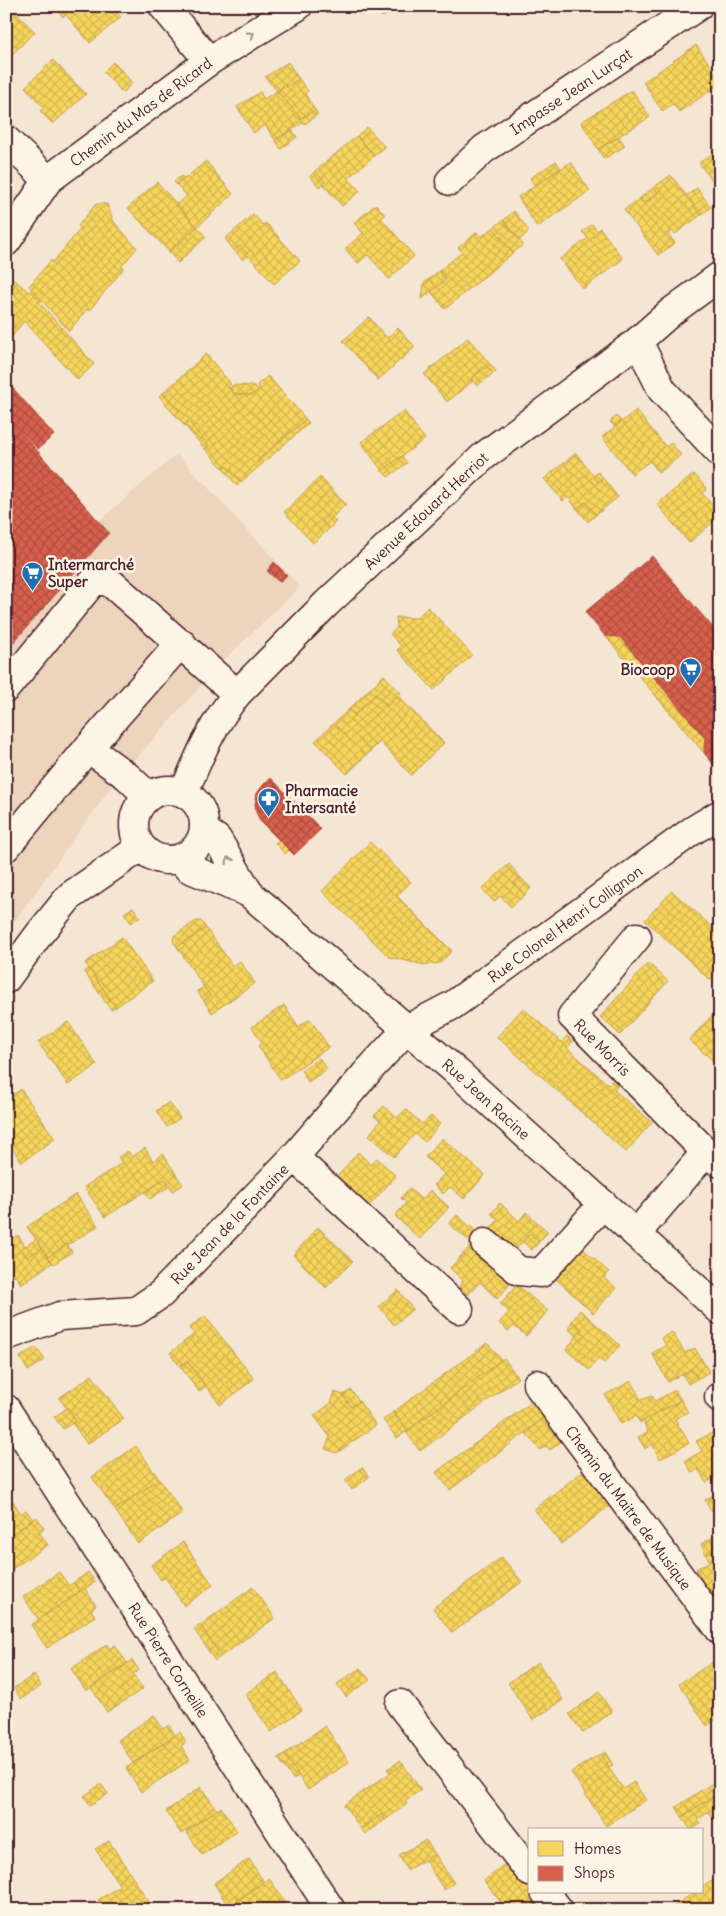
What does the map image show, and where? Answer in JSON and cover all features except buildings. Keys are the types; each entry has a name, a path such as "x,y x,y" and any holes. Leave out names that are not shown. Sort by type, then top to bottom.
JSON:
{"street":[{"path":"162,6 209,61"},
{"name":"Chemin du Mas de Ricard","path":"6,242 48,180 209,61 298,6"},
{"name":"Impasse Jean Lurçat","path":"450,181 484,149 698,6"},
{"path":"6,140 48,180"},
{"name":"Avenue Edouard Herriot","path":"184,792 203,749 224,709 326,604 484,456 638,341 671,312 720,276"},
{"path":"638,341 662,390 720,453"},
{"path":"6,688 91,584 100,580 111,583 237,694"},
{"path":"6,847 88,748 182,644"},
{"path":"88,748 128,777 148,796"},
{"path":"166,789 184,792 196,802 204,816 204,831 196,848 180,859 166,861 152,856 141,848 134,834 133,820 138,807 148,796 166,789"},
{"name":"Rue Colonel Henri Collignon","path":"407,1029 453,1005 692,831 720,814"},
{"name":"Rue Jean Racine","path":"204,831 217,839 249,894"},
{"path":"6,979 70,896 141,848"},
{"name":"Rue Jean Racine","path":"180,859 188,868 249,894 407,1029 720,1310"},
{"name":"Rue Morris","path":"636,1234 713,1157 572,1016 637,937"},
{"name":"Rue Jean de la Fontaine","path":"6,1336 60,1316 136,1311 162,1294 294,1157 407,1029"},
{"path":"294,1157 459,1309"},
{"path":"485,1243 519,1271 541,1274 603,1204"},
{"name":"Chemin du Maitre de Musique","path":"537,1384 718,1623"},
{"name":"Rue Pierre Corneille","path":"6,1408 331,1910"},
{"path":"400,1704 528,1869"},
{"path":"547,1894 559,1910"}],"shaded area":[{"path":"6,414 99,521 177,454 300,587 221,663 112,786 6,933"}],"place":[{"name":"Intermarché Super","path":"32,592"},
{"name":"Biocoop","path":"691,688"},
{"name":"Pharmacie Intersanté","path":"269,818"}]}
